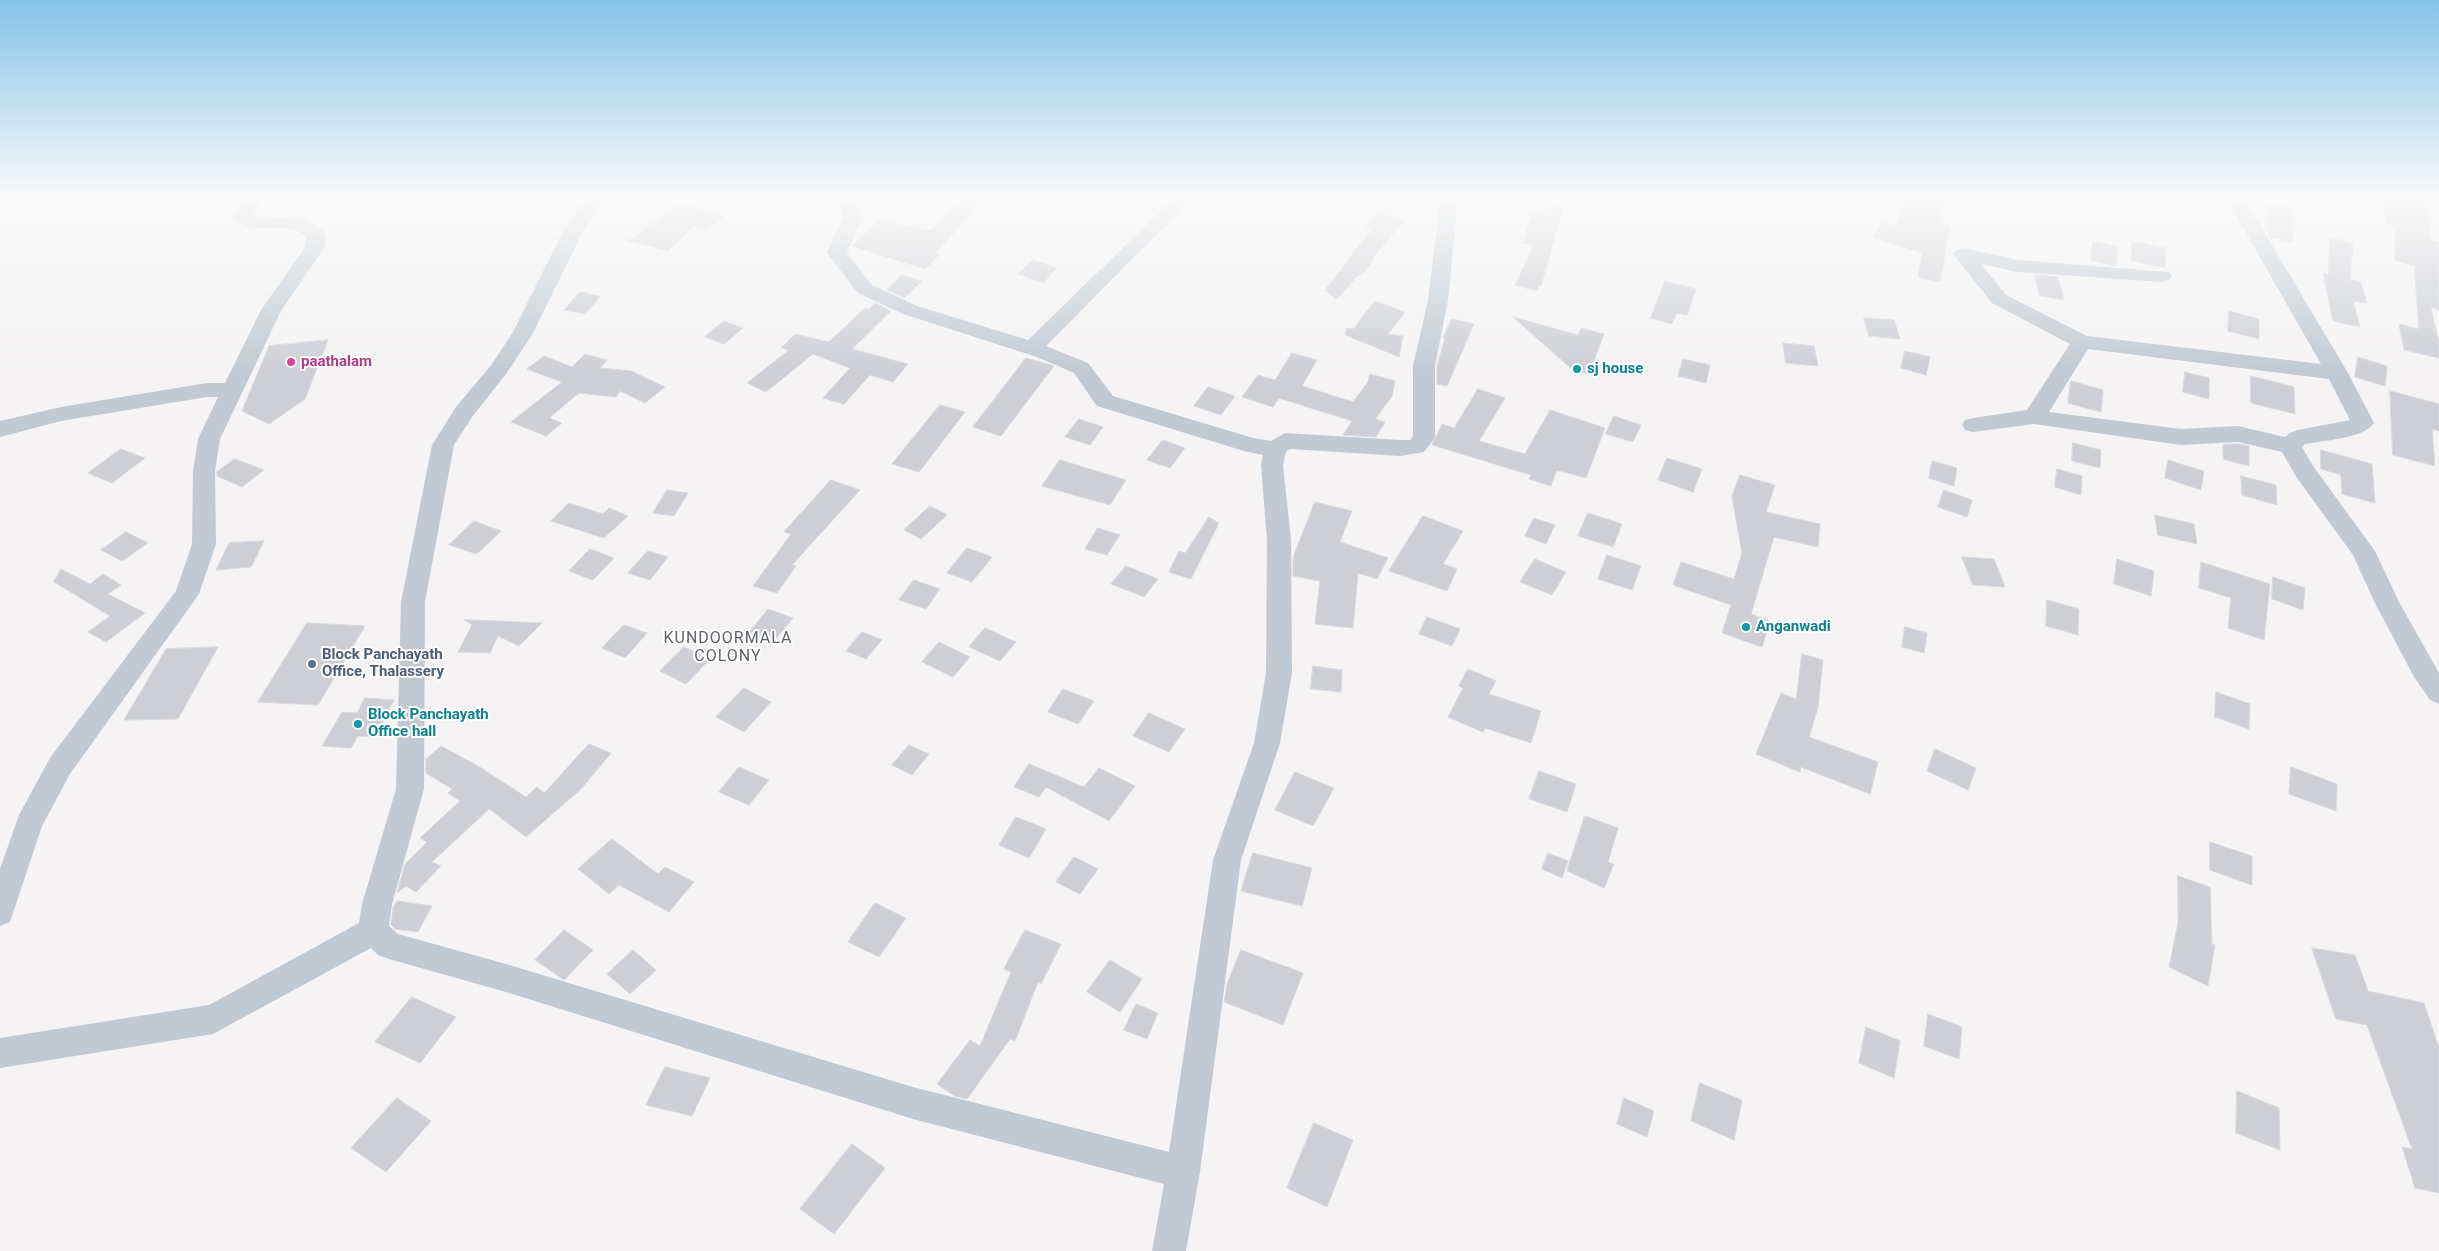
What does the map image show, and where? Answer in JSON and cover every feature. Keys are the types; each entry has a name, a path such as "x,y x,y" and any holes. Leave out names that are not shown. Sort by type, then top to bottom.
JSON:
{"street":[{"path":"0,913 29,824 60,766 187,594 204,544 204,471 209,439 271,310 308,256"},
{"path":"373,931 377,904 410,789 413,602 443,445 464,412 499,369 523,333 561,256"},
{"path":"840,256 865,290 910,310 1032,348 1081,368 1105,401 1252,446 1275,449"},
{"path":"1032,348 1125,256"},
{"path":"1169,1251 1183,1172 1227,860 1267,744 1279,673 1279,540 1272,465 1275,449 1285,441 1400,448 1416,446 1424,438 1424,366 1438,300 1443,256"},
{"path":"1965,256 1999,299 2082,342 2337,373"},
{"path":"1974,256 2018,266 2162,276"},
{"path":"2269,256 2337,373 2363,423 2344,430 2298,438 2290,446"},
{"path":"2034,417 2066,370 2082,342"},
{"path":"0,430 61,414 208,390 233,390"},
{"path":"1973,425 2034,417 2181,437 2238,434 2290,446 2305,472 2363,551 2423,670 2439,693"},
{"path":"0,1053 213,1019 373,931"},
{"path":"373,931 390,945 506,978 913,1103 1183,1172"}],"building":[{"path":"885,256 938,256 925,269"},
{"path":"1351,256 1374,256 1361,276 1358,275 1336,300 1325,290"},
{"path":"1529,256 1549,256 1541,286 1539,285 1537,291 1515,285"},
{"path":"1921,256 1945,256 1940,282 1918,277"},
{"path":"2091,256 2117,256 2116,266 2091,261"},
{"path":"2132,256 2165,256 2165,268 2132,261"},
{"path":"2329,256 2352,256 2350,280 2361,282 2367,303 2353,301 2360,327 2333,321 2323,273 2328,275"},
{"path":"2395,256 2439,256 2439,310 2431,308 2439,343 2439,358 2404,350 2399,324 2419,329 2414,266 2395,261"},
{"path":"1033,260 1057,268 1043,283 1018,274"},
{"path":"902,275 922,281 904,298 887,290"},
{"path":"2035,275 2058,277 2064,300 2040,296"},
{"path":"1665,281 1696,289 1687,315 1677,313 1672,324 1651,318"},
{"path":"580,292 601,296 585,314 564,310"},
{"path":"1375,301 1405,312 1388,334 1403,336 1399,357 1345,335 1347,328 1353,329"},
{"path":"875,303 891,311 852,349 908,364 893,382 870,375 844,404 823,398 850,368 813,354 766,392 747,383 789,350 781,348 795,334 829,342 865,308 869,309"},
{"path":"2229,311 2259,319 2259,339 2228,331"},
{"path":"1513,317 1578,335 1581,328 1604,334 1589,374 1572,369"},
{"path":"1864,318 1894,320 1900,339 1869,336"},
{"path":"1452,319 1474,324 1447,386 1437,384 1437,366 1445,338 1443,338"},
{"path":"724,321 743,328 724,344 705,337"},
{"path":"328,340 305,399 269,424 242,411 269,346"},
{"path":"1783,343 1814,346 1818,366 1786,363"},
{"path":"1905,351 1930,357 1926,375 1901,368"},
{"path":"1292,353 1317,360 1302,386 1353,402 1368,382 1370,374 1395,381 1392,396 1375,419 1385,422 1376,437 1343,435 1352,421 1279,398 1273,407 1242,397 1258,375 1275,380"},
{"path":"585,354 607,360 600,368 631,371 665,387 645,403 620,391 616,397 579,393 549,418 562,423 546,436 511,422 562,382 527,369 544,356 572,367"},
{"path":"2358,357 2387,366 2385,386 2355,377"},
{"path":"1026,358 1054,366 1001,436 973,427"},
{"path":"1683,359 1710,365 1706,383 1678,376"},
{"path":"2185,372 2209,378 2209,399 2183,392"},
{"path":"2251,376 2294,387 2295,414 2251,403"},
{"path":"2071,381 2103,390 2101,412 2068,403"},
{"path":"1208,387 1235,396 1221,415 1194,406"},
{"path":"1478,389 1505,398 1479,441 1525,454 1550,410 1605,428 1586,478 1557,470 1551,486 1529,479 1531,475 1432,445 1442,424 1454,428"},
{"path":"2390,391 2439,404 2439,431 2432,429 2435,466 2393,455"},
{"path":"940,405 965,412 919,472 892,464"},
{"path":"1614,416 1641,425 1633,442 1606,434"},
{"path":"1079,419 1103,427 1090,445 1065,437"},
{"path":"1163,440 1185,448 1170,468 1147,460"},
{"path":"2073,443 2101,450 2100,468 2072,461"},
{"path":"2238,444 2249,446 2249,466 2223,459 2223,445"},
{"path":"121,449 145,458 112,483 88,473"},
{"path":"2321,450 2372,464 2375,503 2342,494 2341,475 2321,469"},
{"path":"1667,458 1702,469 1693,492 1658,480"},
{"path":"235,459 264,470 242,487 217,476 217,472"},
{"path":"1060,460 1126,480 1110,505 1042,486"},
{"path":"2168,460 2204,471 2201,490 2165,478"},
{"path":"1932,461 1957,468 1954,486 1929,478"},
{"path":"2057,469 2082,476 2081,495 2055,487"},
{"path":"1740,475 1775,485 1766,512 1820,524 1818,547 1774,537 1751,614 1770,621 1762,647 1722,633 1731,605 1673,585 1681,562 1734,579 1742,553 1732,497"},
{"path":"2241,476 2276,485 2277,505 2242,495"},
{"path":"831,480 860,490 792,565 796,566 777,593 753,586 791,534 784,532"},
{"path":"667,490 688,493 674,516 653,513"},
{"path":"1944,490 1972,500 1967,517 1938,507"},
{"path":"1315,502 1352,511 1340,542 1388,558 1377,579 1358,573 1353,628 1315,624 1320,581 1293,576 1293,558"},
{"path":"569,503 603,514 609,508 628,516 604,538 551,521"},
{"path":"930,506 947,515 921,539 904,530"},
{"path":"1588,513 1622,524 1613,547 1578,536"},
{"path":"2155,515 2194,524 2197,544 2158,535"},
{"path":"1423,516 1463,531 1443,564 1457,569 1447,591 1389,571"},
{"path":"1209,517 1219,523 1191,579 1169,572 1179,551 1185,553"},
{"path":"1534,518 1555,525 1546,544 1525,536"},
{"path":"474,521 501,531 477,554 449,545"},
{"path":"1098,528 1120,535 1107,555 1085,549"},
{"path":"126,532 148,543 122,561 101,550"},
{"path":"264,541 251,567 216,570 229,543"},
{"path":"967,548 992,557 972,582 947,573"},
{"path":"590,549 614,558 593,580 569,571"},
{"path":"648,551 668,557 650,580 628,573"},
{"path":"1607,555 1641,566 1632,590 1598,579"},
{"path":"1962,557 1994,559 2005,587 1973,585"},
{"path":"1535,559 1566,572 1552,595 1520,582"},
{"path":"2117,559 2154,571 2151,596 2114,584"},
{"path":"2201,562 2270,584 2264,640 2228,628 2231,598 2199,588"},
{"path":"1126,566 1158,579 1144,597 1111,584"},
{"path":"61,569 90,584 103,574 121,585 108,594 145,613 106,642 88,632 110,616 54,582"},
{"path":"2273,577 2305,588 2303,610 2272,599"},
{"path":"914,580 940,589 926,609 899,600"},
{"path":"2047,600 2079,609 2078,635 2046,626"},
{"path":"768,609 793,618 772,643 748,634"},
{"path":"1427,617 1460,629 1452,646 1419,634"},
{"path":"464,620 542,623 519,646 498,636 490,653 458,652 472,625"},
{"name":"Block Panchayath Office, Thalassery","path":"307,623 365,626 318,705 258,702"},
{"path":"624,625 647,633 625,658 602,648"},
{"path":"1905,627 1927,633 1924,653 1902,647"},
{"path":"985,628 1016,642 1000,661 969,647"},
{"path":"862,632 882,640 866,659 846,651"},
{"path":"939,642 970,657 953,677 922,662"},
{"path":"218,647 178,719 124,720 166,649"},
{"path":"684,647 710,659 686,684 660,671"},
{"path":"1802,654 1823,660 1818,707 1809,737 1878,762 1870,794 1801,767 1800,772 1756,754 1781,693 1796,699"},
{"path":"1313,666 1342,670 1341,692 1311,689"},
{"path":"1468,669 1496,681 1489,694 1541,711 1531,743 1485,728 1483,732 1448,717 1463,688 1459,686"},
{"path":"744,688 771,702 744,732 716,717"},
{"path":"1063,689 1094,701 1078,724 1048,712"},
{"path":"2216,692 2250,704 2249,729 2215,717"},
{"name":"Block Panchayath Office hall","path":"365,698 394,700 375,737 358,736 351,748 322,746 342,712 357,713"},
{"path":"1149,713 1185,729 1169,752 1133,736"},
{"path":"589,744 611,753 581,789 526,837 489,809 432,862 441,866 416,892 406,886 397,893 405,864 427,842 420,838 460,801 448,793 452,789 426,773 426,759 441,746 478,766 526,797 537,787 544,793"},
{"path":"909,745 929,754 912,775 892,765"},
{"path":"1935,749 1976,768 1968,790 1927,771"},
{"path":"1029,764 1084,787 1099,768 1135,786 1109,821 1046,787 1039,797 1014,787"},
{"path":"739,767 769,780 749,805 719,792"},
{"path":"2291,767 2337,784 2336,811 2289,794"},
{"path":"1539,771 1576,784 1567,812 1529,799"},
{"path":"1295,772 1334,788 1313,826 1275,810"},
{"path":"1585,816 1618,828 1608,862 1614,864 1604,888 1567,871"},
{"path":"1016,817 1046,829 1029,858 999,845"},
{"path":"612,839 658,874 665,867 694,882 669,912 619,885 609,894 578,869"},
{"path":"2210,842 2252,856 2252,885 2210,870"},
{"path":"1253,853 1312,868 1302,906 1241,891"},
{"path":"1548,853 1568,861 1562,878 1542,869"},
{"path":"1074,857 1098,869 1080,894 1056,882"},
{"path":"2178,876 2210,887 2212,944 2215,945 2208,986 2169,967 2178,923"},
{"path":"397,901 432,906 418,932 395,929 391,925 393,908"},
{"path":"875,903 906,918 879,957 848,942"},
{"path":"564,930 593,950 564,980 535,960"},
{"path":"1025,930 1061,944 1041,984 1038,982 1015,1041 1010,1039 967,1099 955,1096 937,1084 970,1040 980,1046 1011,972 1004,969"},
{"path":"2312,948 2355,955 2368,991 2424,1003 2439,1048 2439,1193 2415,1188 2402,1147 2412,1149 2367,1025 2336,1019"},
{"path":"633,950 656,970 630,994 607,974"},
{"path":"1241,950 1303,973 1283,1025 1224,1002 1227,984"},
{"path":"1110,960 1142,979 1120,1012 1087,992"},
{"path":"412,997 456,1017 420,1063 375,1042"},
{"path":"1136,1004 1158,1013 1147,1039 1124,1030"},
{"path":"1928,1014 1962,1027 1959,1059 1924,1046"},
{"path":"1866,1027 1900,1041 1894,1078 1859,1063"},
{"path":"665,1067 710,1078 692,1116 646,1105"},
{"path":"1700,1083 1742,1100 1734,1140 1691,1121"},
{"path":"2237,1091 2279,1108 2280,1150 2236,1133"},
{"path":"397,1098 431,1121 386,1172 351,1148"},
{"path":"1624,1098 1654,1111 1647,1137 1617,1124"},
{"path":"1314,1123 1353,1140 1327,1207 1287,1188"},
{"path":"852,1144 885,1168 834,1234 800,1209"}],"place":[{"name":"paathalam","path":"291,362"},
{"name":"sj house","path":"1577,369"},
{"name":"Anganwadi","path":"1746,627"},
{"name":"Block Panchayath Office, Thalassery","path":"312,664"},
{"name":"Block Panchayath Office hall","path":"358,724"}],"district":[{"name":"KUNDOORMALA COLONY","path":"728,648"}]}
